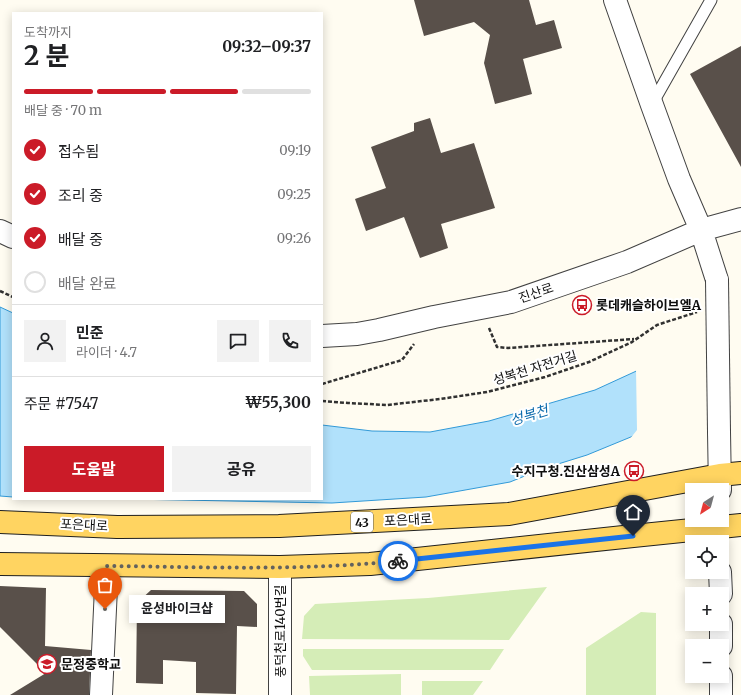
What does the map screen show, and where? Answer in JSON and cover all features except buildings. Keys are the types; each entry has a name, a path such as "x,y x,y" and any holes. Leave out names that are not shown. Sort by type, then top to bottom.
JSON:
{"main road":[{"name":"포은대로","path":"0,522 117,527 279,526 509,514 727,479"},
{"path":"0,564 280,567 370,564 633,536 725,529"}],"street":[{"path":"615,0 652,105 701,230 717,280 719,432 727,479"},
{"name":"진산로","path":"323,336 357,334 511,302 627,262 701,230 741,219"},
{"path":"0,231 12,237"},
{"path":"101,695 107,566"},
{"name":"풍덕천로140번길","path":"280,567 280,695"},
{"path":"721,683 721,695"}],"lane":[{"path":"652,105 711,0"}],"path":[{"path":"0,291 12,297"},
{"name":"성복천 자전거길","path":"323,400 387,405 487,392 546,377 589,362 636,339 657,325 703,310"},
{"path":"323,384 402,360 434,317"},
{"path":"488,327 497,347 508,348 636,339"}],"green space":[{"path":"547,587 509,640 302,639 304,616 315,604 428,598"},
{"path":"641,612 656,613 656,695 586,695 586,648"},
{"path":"303,649 504,649 490,670 312,670 303,656"},
{"path":"401,674 401,695 310,695 309,676"},
{"path":"422,681 483,681 473,695 422,695"}],"water":[{"path":"0,307 12,313 12,497 0,496"},
{"name":"성복천","path":"656,362 660,425 587,455 542,469 510,482 426,497 332,503 179,500 323,500 323,425 372,431 430,432 489,421 595,390"}],"pier":[{"path":"741,332 741,413 660,427 629,440 637,430 636,369 694,342"}],"way so far":[{"path":"105,609 107,566 280,567 370,564 398,561"}],"place":[{"name":"롯데캐슬하이브엘A","path":"582,305"},
{"name":"수지구청.진산삼성A","path":"634,471"},
{"name":"윤성바이크샵","path":"105,609"},
{"name":"문정중학교","path":"47,664"}],"route":[{"path":"398,561 633,536"}]}
